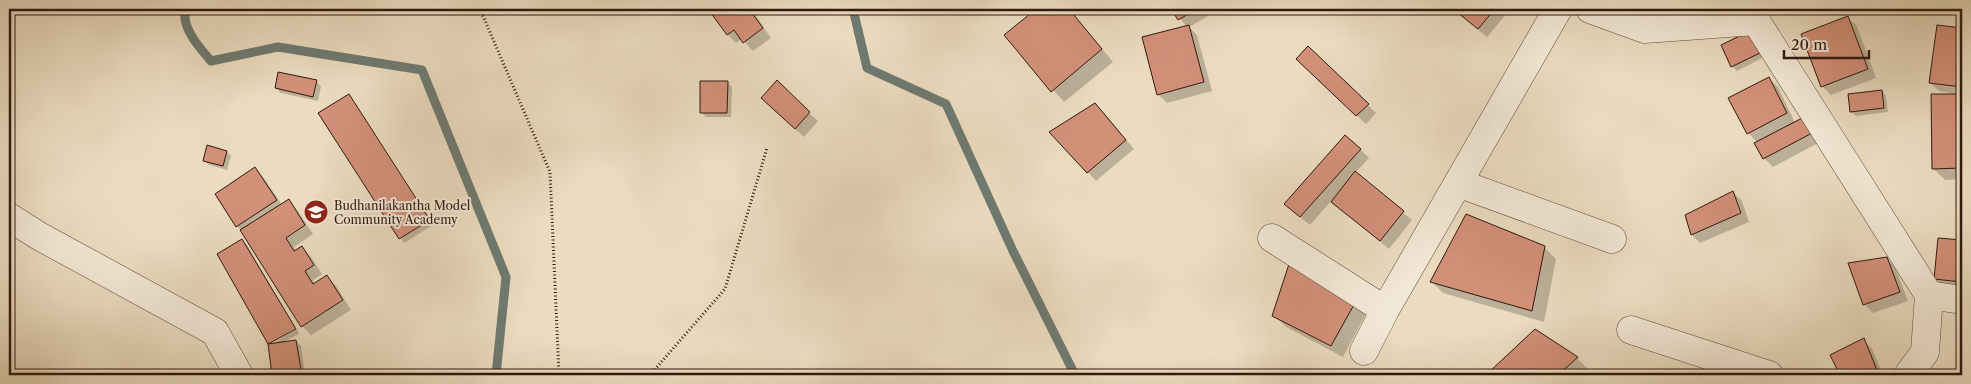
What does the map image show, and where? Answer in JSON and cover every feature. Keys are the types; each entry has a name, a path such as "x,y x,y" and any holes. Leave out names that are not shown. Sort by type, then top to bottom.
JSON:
{"street":[{"path":"1364,351 1385,310 1558,9"},
{"path":"1590,9 1645,29 1764,15 1929,295 1925,352 1908,375"},
{"path":"1458,183 1612,239"},
{"path":"9,217 38,236 215,332 239,375"},
{"path":"1272,238 1385,310"},
{"path":"1929,295 1962,300"},
{"path":"1631,330 1769,375"}],"path":[{"path":"480,9 550,172 559,375"},
{"path":"650,375 725,289 767,148"}],"building":[{"path":"708,9 749,9 763,28 743,43 734,30 727,35"},
{"path":"1036,9 1069,9 1102,49 1051,92 1004,35"},
{"path":"1171,9 1197,9 1178,20"},
{"path":"1453,9 1495,9 1478,29"},
{"path":"1665,9 1717,9 1715,18"},
{"path":"1848,16 1868,69 1821,87 1801,34"},
{"path":"1189,25 1204,82 1157,95 1142,37"},
{"path":"1937,25 1962,28 1962,87 1929,83"},
{"path":"1754,29 1764,51 1731,67 1721,45"},
{"path":"1308,46 1369,104 1356,116 1296,59"},
{"path":"278,72 317,80 313,97 275,88"},
{"path":"1769,77 1787,113 1747,134 1728,98"},
{"path":"777,80 810,112 795,129 761,98"},
{"path":"700,81 728,81 727,113 700,113"},
{"path":"1882,90 1884,108 1850,112 1848,94"},
{"path":"349,94 430,220 399,239 318,113"},
{"path":"1931,94 1962,94 1962,168 1932,169"},
{"path":"1095,103 1126,140 1087,173 1049,132"},
{"path":"1806,116 1814,132 1763,159 1754,143"},
{"path":"1345,135 1361,149 1300,217 1284,204"},
{"path":"207,145 227,151 223,166 203,161"},
{"path":"255,167 277,200 236,227 215,194"},
{"path":"1355,171 1404,211 1380,241 1331,202"},
{"path":"1733,191 1741,213 1691,235 1685,215"},
{"path":"289,199 305,225 286,238 294,251 302,246 314,265 305,271 313,284 327,275 343,300 301,327 240,230"},
{"path":"1466,214 1545,246 1532,311 1430,282"},
{"path":"1938,238 1962,240 1962,282 1934,279"},
{"path":"242,239 296,329 268,344 217,254"},
{"path":"1887,257 1900,292 1863,305 1848,263"},
{"path":"1290,261 1356,301 1331,346 1272,316"},
{"path":"1535,329 1578,357 1558,375 1486,375"},
{"path":"1864,338 1879,375 1840,375 1830,355"},
{"path":"296,340 302,375 272,375 268,344"}],"waterway":[{"path":"185,9 186,24 189,31 211,61 278,47 422,70 506,277 496,375"},
{"path":"853,9 867,68 946,104 1013,251 1075,375"}],"place":[{"name":"Budhanilakantha Model Community Academy","path":"316,212"}]}
